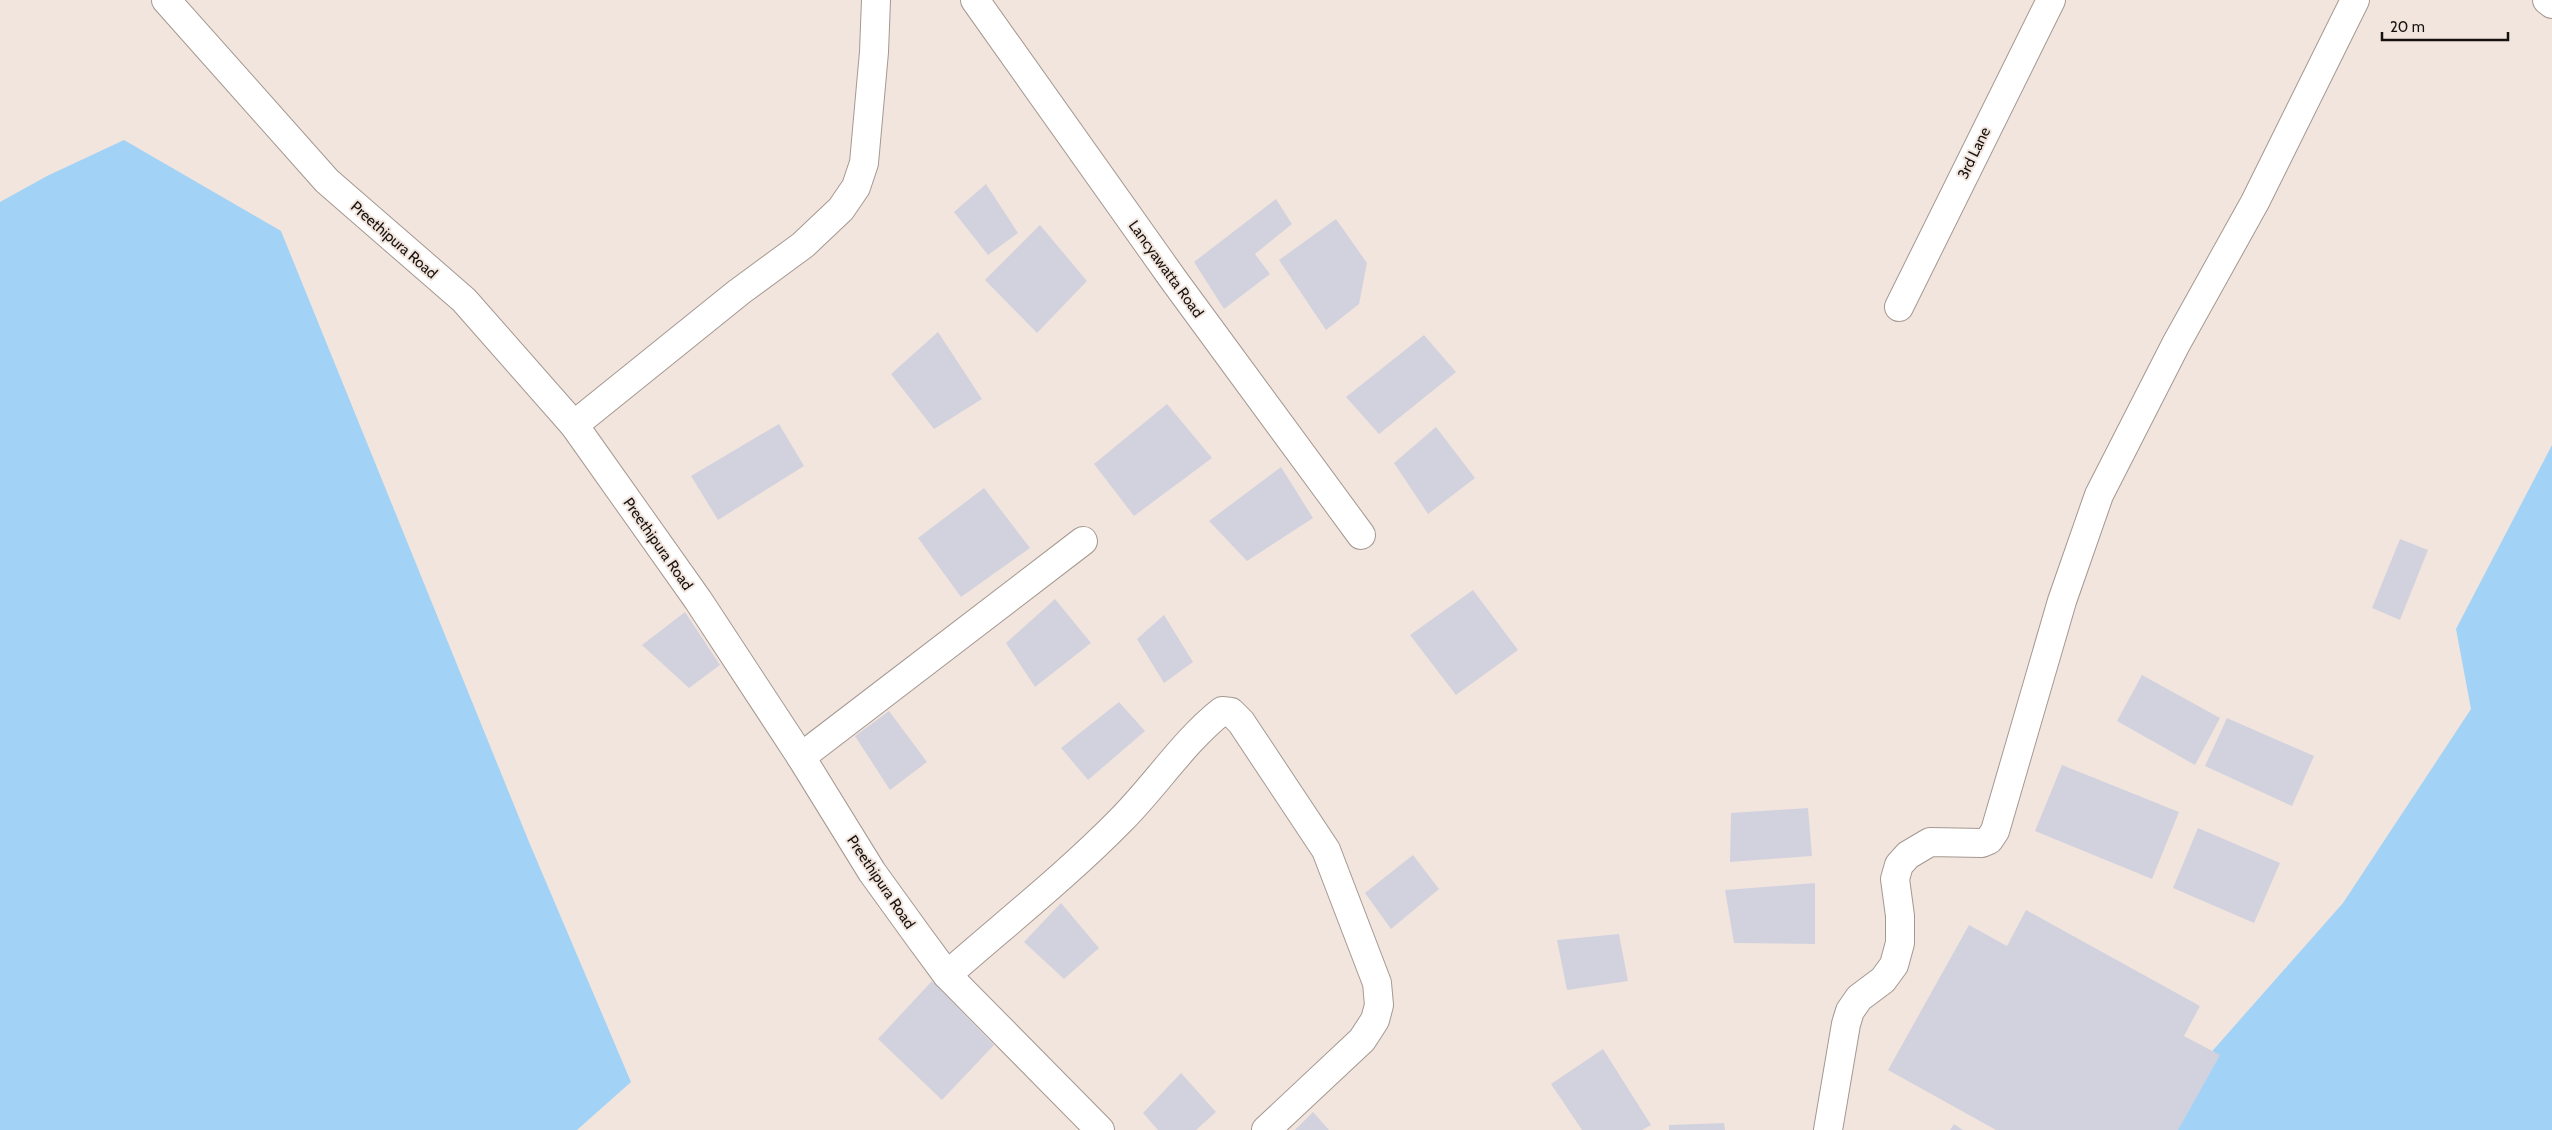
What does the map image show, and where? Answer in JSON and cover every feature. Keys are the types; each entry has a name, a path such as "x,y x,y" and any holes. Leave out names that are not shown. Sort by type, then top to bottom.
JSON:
{"street":[{"name":"Preethipura Road","path":"166,0 327,181 464,300 574,425 698,600 801,757 872,872 947,975 1100,1130"},
{"path":"574,425 739,292 803,246 841,209 856,186 864,162 874,52 876,0"},
{"name":"Lancyawatta Road","path":"974,0 1173,279 1361,536"},
{"name":"3rd Lane","path":"1898,307 2052,0"},
{"path":"1828,1130 1846,1024 1850,1011 1860,998 1883,980 1894,965 1900,943 1900,916 1895,879 1899,866 1908,855 1930,842 1982,843 1989,840 1995,831 2062,601 2099,494 2176,344 2255,202 2355,0"},
{"path":"2547,0 2552,4"},
{"path":"801,757 1083,541"},
{"path":"947,975 1116,826 1205,724 1222,711 1231,712 1242,722 1326,850 1377,983 1379,1005 1375,1020 1362,1040 1266,1130"}],"water":[{"path":"124,140 281,231 529,842 631,1082 577,1130 0,1130 0,202 47,176"},
{"path":"2552,445 2552,1130 2155,1130 2177,1091 2343,903 2471,709 2456,629"}],"building":[{"path":"986,184 1018,233 988,255 954,212"},
{"path":"1276,199 1292,224 1255,254 1270,274 1224,309 1194,262"},
{"path":"1336,219 1367,263 1359,304 1326,330 1279,260"},
{"path":"1040,225 1087,281 1037,333 985,280"},
{"path":"938,332 982,399 934,429 891,374"},
{"path":"1424,335 1456,372 1379,434 1346,397"},
{"path":"1167,404 1212,458 1134,516 1094,464"},
{"path":"779,424 804,466 718,520 691,476"},
{"path":"1436,427 1475,478 1428,514 1394,463"},
{"path":"1281,467 1313,518 1247,561 1209,521"},
{"path":"984,488 1030,548 961,597 918,538"},
{"path":"2400,539 2428,550 2400,620 2372,608"},
{"path":"1473,590 1518,650 1456,695 1410,635"},
{"path":"1055,599 1091,643 1035,687 1006,643"},
{"path":"685,612 720,665 689,688 642,645"},
{"path":"1164,615 1193,662 1164,683 1137,639"},
{"path":"2142,675 2220,718 2195,765 2117,721"},
{"path":"1119,702 1145,731 1088,780 1061,748"},
{"path":"889,711 927,762 890,790 855,736"},
{"path":"2227,718 2314,756 2292,806 2205,766"},
{"path":"2062,765 2179,812 2152,879 2035,831"},
{"path":"1808,808 1812,856 1730,862 1731,813"},
{"path":"2198,828 2280,863 2254,923 2173,888"},
{"path":"1413,855 1439,889 1391,929 1365,893"},
{"path":"1815,883 1815,944 1734,943 1725,890"},
{"path":"1061,903 1099,948 1064,979 1024,942"},
{"path":"2026,910 2200,1006 2184,1036 2220,1055 2178,1130 1996,1130 1888,1070 1969,925 2007,946"},
{"path":"1619,934 1628,981 1567,990 1557,940"},
{"path":"932,981 994,1045 942,1100 878,1039"},
{"path":"1603,1049 1651,1125 1642,1130 1582,1130 1551,1084"},
{"path":"1181,1073 1216,1112 1196,1130 1158,1130 1143,1113"},
{"path":"1313,1112 1329,1130 1295,1130"},
{"path":"1724,1123 1725,1130 1669,1130 1669,1125"},
{"path":"1954,1124 1963,1130 1950,1130"}]}
